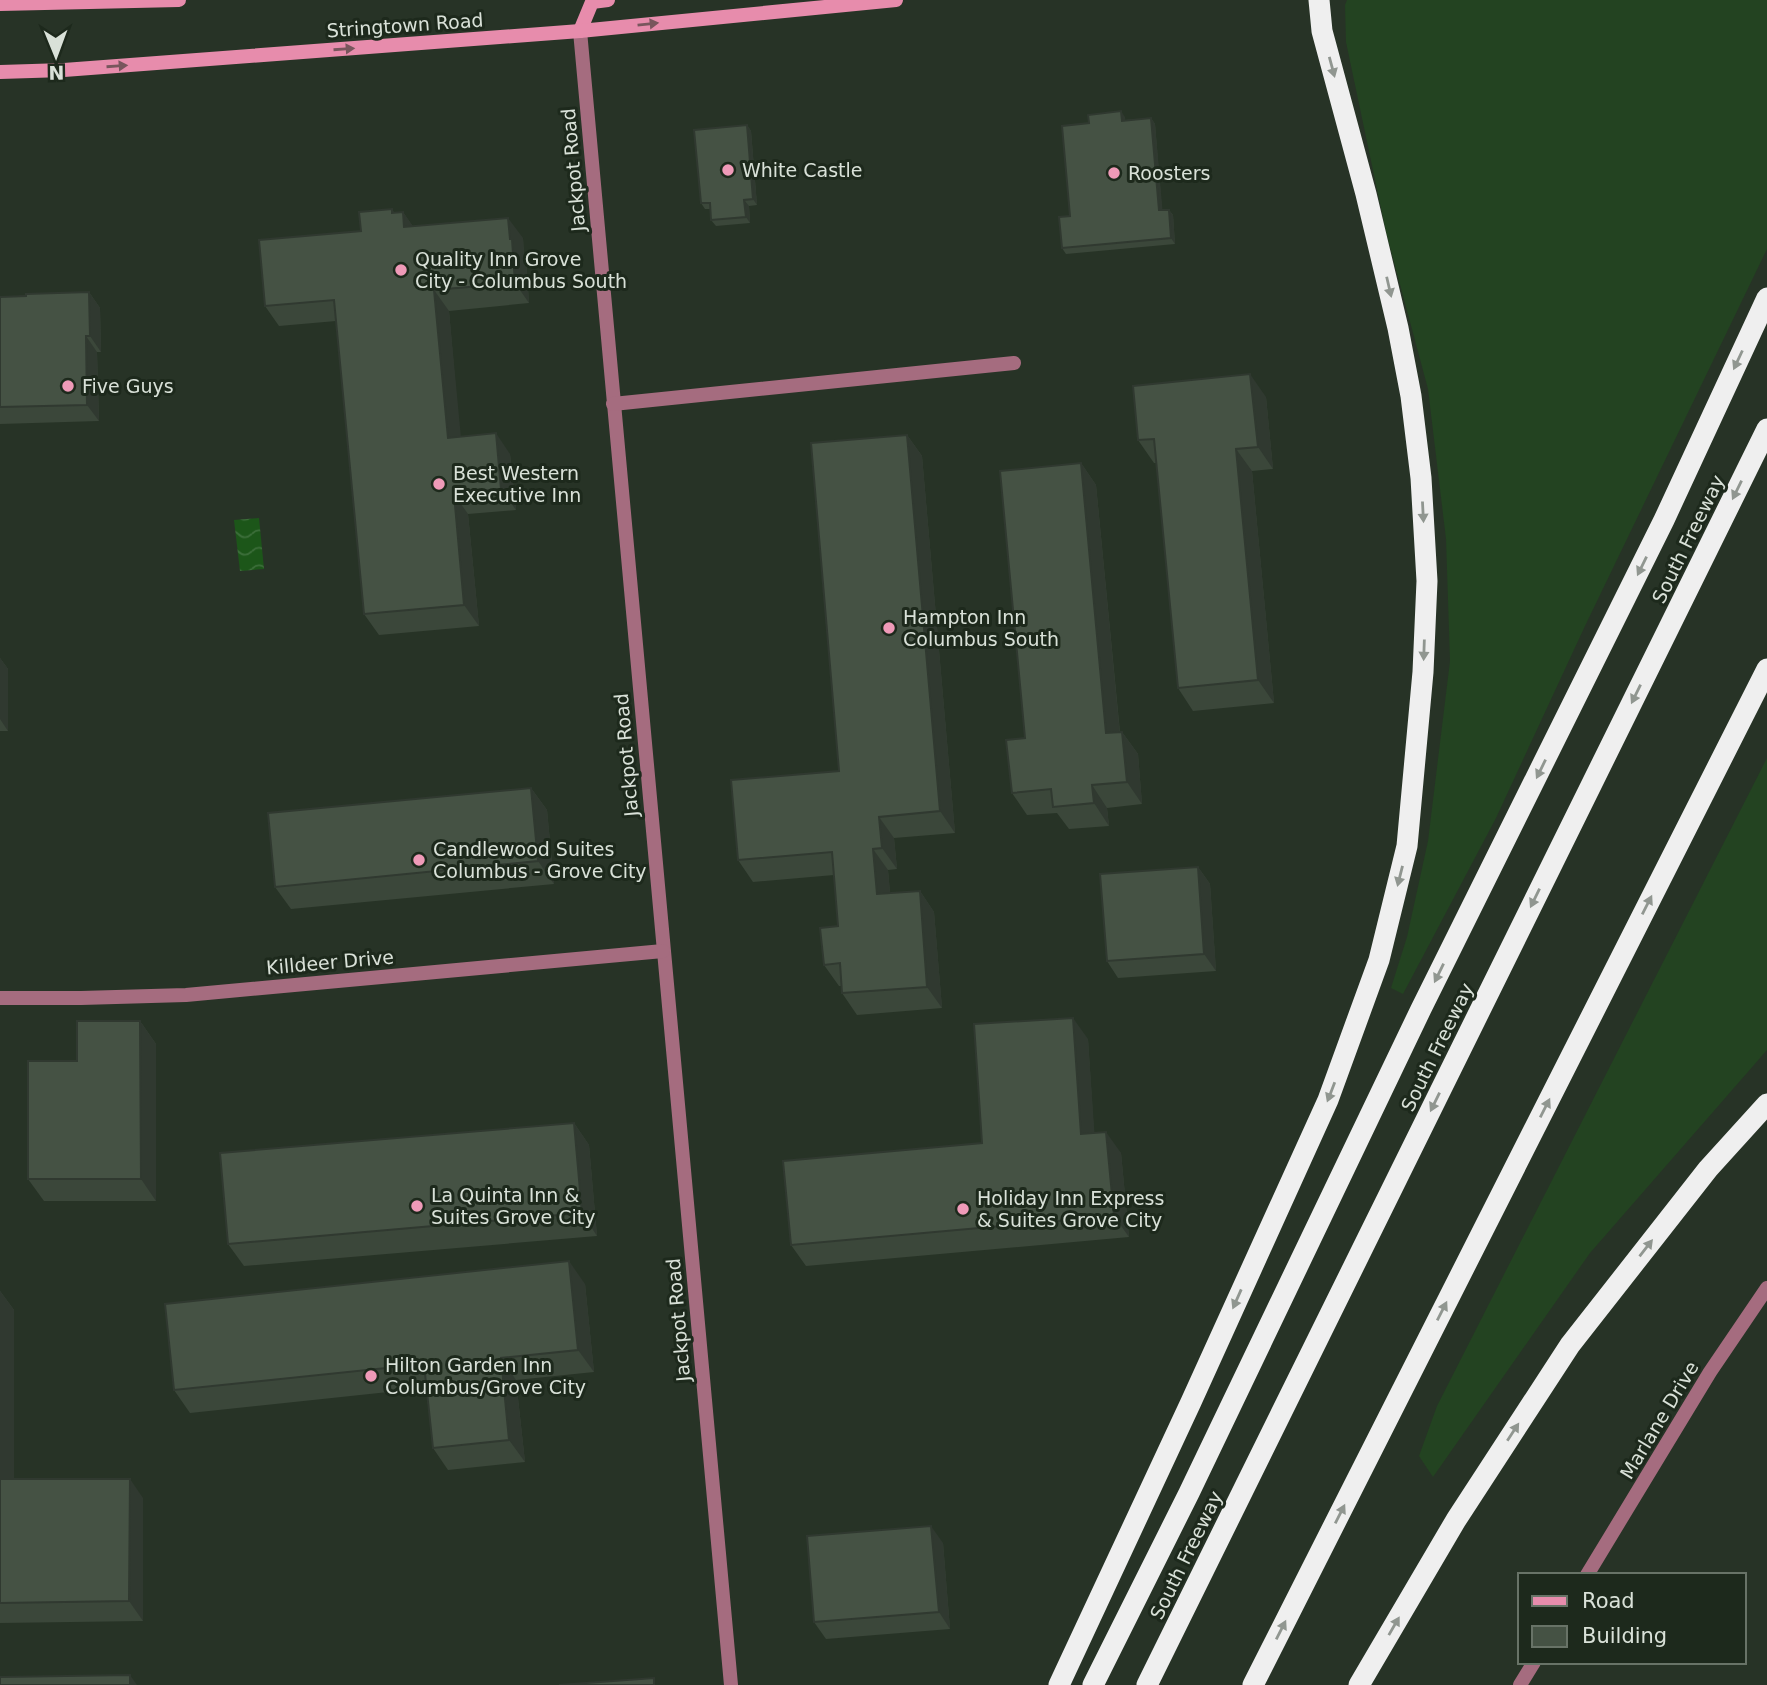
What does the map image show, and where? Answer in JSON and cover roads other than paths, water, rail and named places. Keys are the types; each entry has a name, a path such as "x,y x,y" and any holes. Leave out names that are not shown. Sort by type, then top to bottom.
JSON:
{"highway":[{"path":"1059,1685 1328,1100 1379,960 1407,846 1423,672 1427,582 1421,478 1411,396 1398,328 1366,194 1322,31 1319,0"},
{"path":"1093,1685 1189,1493 1421,1009 1664,520 1767,298"},
{"name":"South Freeway","path":"1147,1685 1767,429"},
{"path":"1252,1685 1767,669"},
{"path":"1359,1685 1456,1520 1570,1345 1708,1169 1767,1104"}],"main road":[{"path":"0,4 179,0"},
{"path":"580,31 592,2 608,0"},
{"name":"Stringtown Road","path":"0,72 64,70 580,31 896,0"}],"street":[{"name":"Jackpot Road","path":"580,31 731,1685"},
{"path":"613,404 1014,363"},
{"name":"Killdeer Drive","path":"0,998 186,995 663,951"},
{"name":"Marlane Drive","path":"1588,1573 1710,1372 1767,1288"},
{"path":"1520,1685 1533,1664"}],"water":[{"path":"259,518 264,569 240,571 234,520"}],"place":[{"name":"White Castle","path":"728,170"},
{"name":"Roosters","path":"1114,173"},
{"name":"Quality Inn Grove City - Columbus South","path":"401,270"},
{"name":"Five Guys","path":"68,386"},
{"name":"Best Western Executive Inn","path":"439,484"},
{"name":"Hampton Inn Columbus South","path":"889,628"},
{"name":"Candlewood Suites Columbus - Grove City","path":"419,860"},
{"name":"La Quinta Inn & Suites Grove City","path":"417,1206"},
{"name":"Holiday Inn Express & Suites Grove City","path":"963,1209"},
{"name":"Hilton Garden Inn Columbus/Grove City","path":"371,1376"}]}
